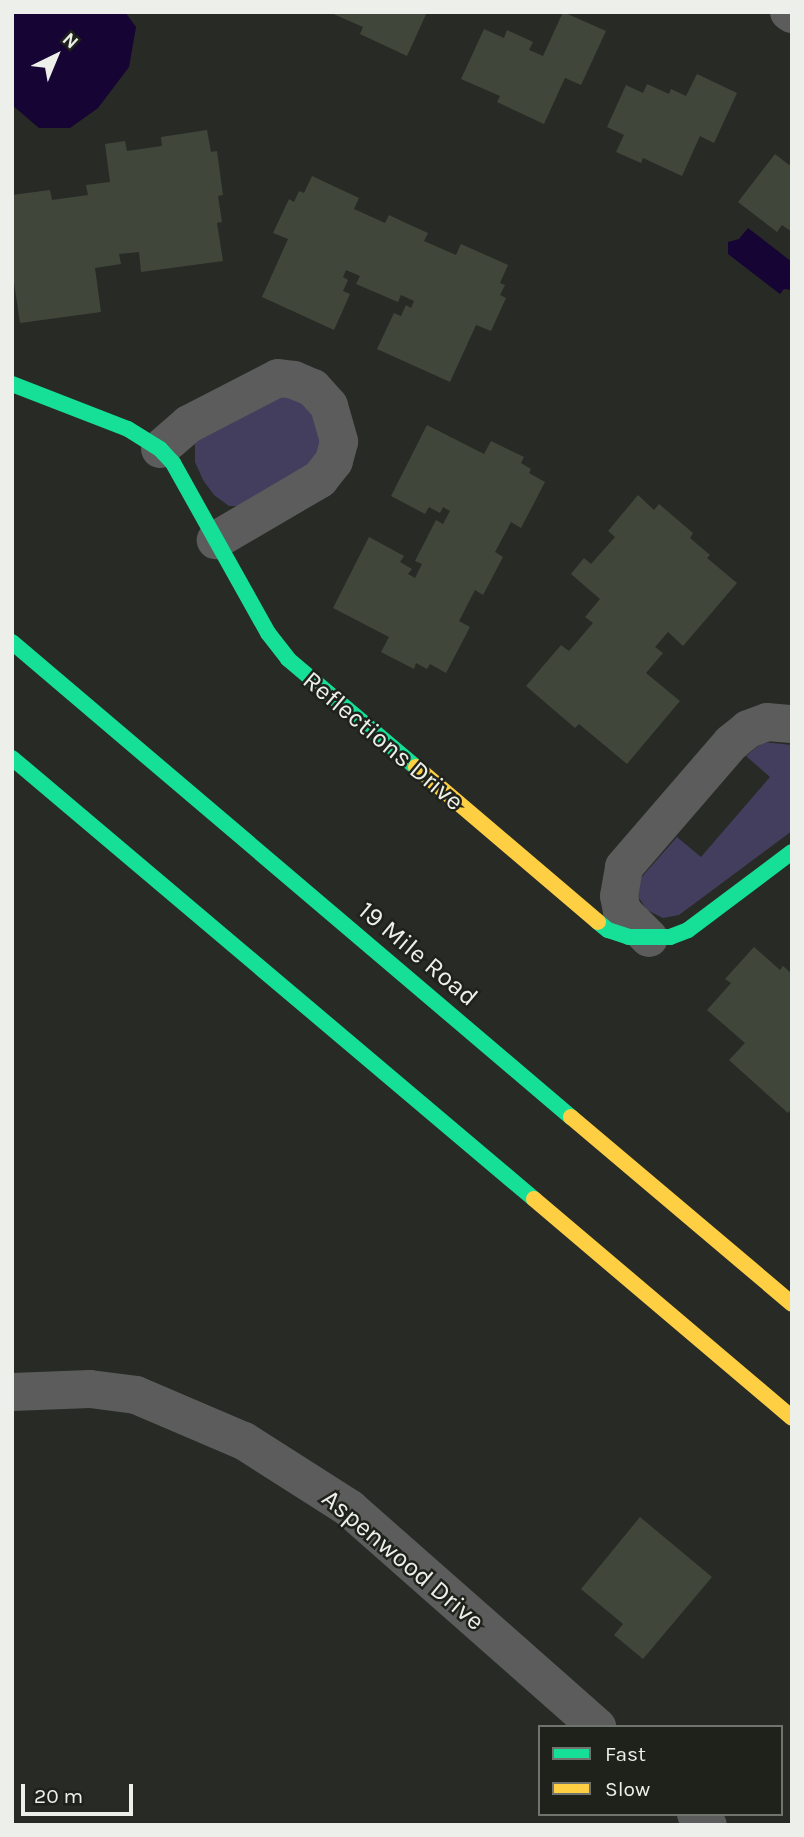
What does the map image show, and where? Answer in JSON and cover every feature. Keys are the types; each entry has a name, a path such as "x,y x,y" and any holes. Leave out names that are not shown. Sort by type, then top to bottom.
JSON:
{"main road":[{"name":"Reflections Drive","path":"12,384 128,429 160,449 173,463 268,633 288,659 608,930 629,937 649,938 670,937 688,930 792,852"},
{"name":"19 Mile Road","path":"12,642 792,1304"},
{"path":"12,758 792,1418"}],"street":[{"path":"160,449 189,424 278,378 313,387 329,405 339,442 334,461 320,479 216,540"},
{"path":"586,912 731,744 748,729 768,722 792,724"},
{"path":"624,867 619,896 622,911 649,938"},
{"name":"Aspenwood Drive","path":"21,1391 90,1389 136,1395 244,1441 349,1508 595,1725"}],"shaded area":[{"path":"12,12 125,12 136,27 129,67 98,108 70,128 39,128 12,105"},
{"path":"748,228 792,262 792,290 784,289 780,294 728,254 728,242 739,239"},
{"path":"270,395 305,401 323,436 311,470 245,506 229,506 214,495 203,480 195,462 195,444 204,431"},
{"path":"763,742 792,745 792,831 679,915 663,918 647,910 637,895 639,880 677,837 701,857 770,777 746,756"}],"building":[{"path":"329,12 427,12 407,56 360,34 363,27"},
{"path":"563,12 606,31 581,85 565,78 544,124 497,102 500,96 461,79 484,29 504,38 507,30 533,42 529,50 543,56"},
{"path":"697,74 737,93 714,143 700,136 682,176 643,158 641,163 616,152 624,135 607,127 626,85 643,93 647,84 669,94 671,89 686,96"},
{"path":"207,130 211,152 217,151 223,195 218,196 222,222 217,223 223,261 141,272 139,252 119,254 121,264 95,268 101,312 20,323 12,269 12,195 50,190 52,200 88,195 86,185 110,182 105,144 125,141 127,151 162,146 161,137"},
{"path":"775,154 789,165 792,161 792,232 782,225 777,232 738,202"},
{"path":"312,176 359,198 354,209 385,223 389,215 428,233 424,241 456,255 461,244 508,265 500,283 505,285 500,295 506,298 491,331 476,325 450,382 377,349 394,313 401,316 406,305 411,308 414,301 401,295 398,302 356,284 360,276 346,270 343,277 348,280 343,291 350,294 334,330 262,297 288,239 273,233 289,199 294,202 299,191 304,193"},
{"path":"427,425 484,454 491,441 524,457 521,463 531,469 529,473 545,482 521,528 511,522 495,552 503,557 483,595 475,590 459,621 470,627 446,673 430,664 427,669 416,663 414,669 381,652 389,637 333,608 369,537 404,556 400,562 412,569 408,574 415,578 422,564 415,561 436,520 443,524 450,511 443,507 440,513 429,507 425,514 391,496"},
{"path":"638,495 654,510 659,504 693,533 690,538 710,555 707,558 737,583 683,646 668,632 655,647 663,653 646,673 680,701 627,764 579,724 575,728 526,686 561,645 569,651 593,623 585,617 600,599 571,574 584,558 591,564 615,537 608,531"},
{"path":"754,947 780,970 783,966 792,974 792,1108 788,1113 729,1060 745,1043 707,1010 731,983 725,979"},
{"path":"640,1517 712,1577 643,1659 614,1635 623,1624 581,1589"}],"traffic: fast":[{"path":"12,384 128,429 160,449 173,463 268,633 288,659 416,767"},
{"path":"12,642 571,1117"},
{"path":"12,758 534,1199"},
{"path":"598,922 608,930 629,937 670,937 688,930 792,852"}],"traffic: slow":[{"path":"416,767 598,922"},
{"path":"571,1117 792,1304"},
{"path":"534,1199 792,1418"}]}
